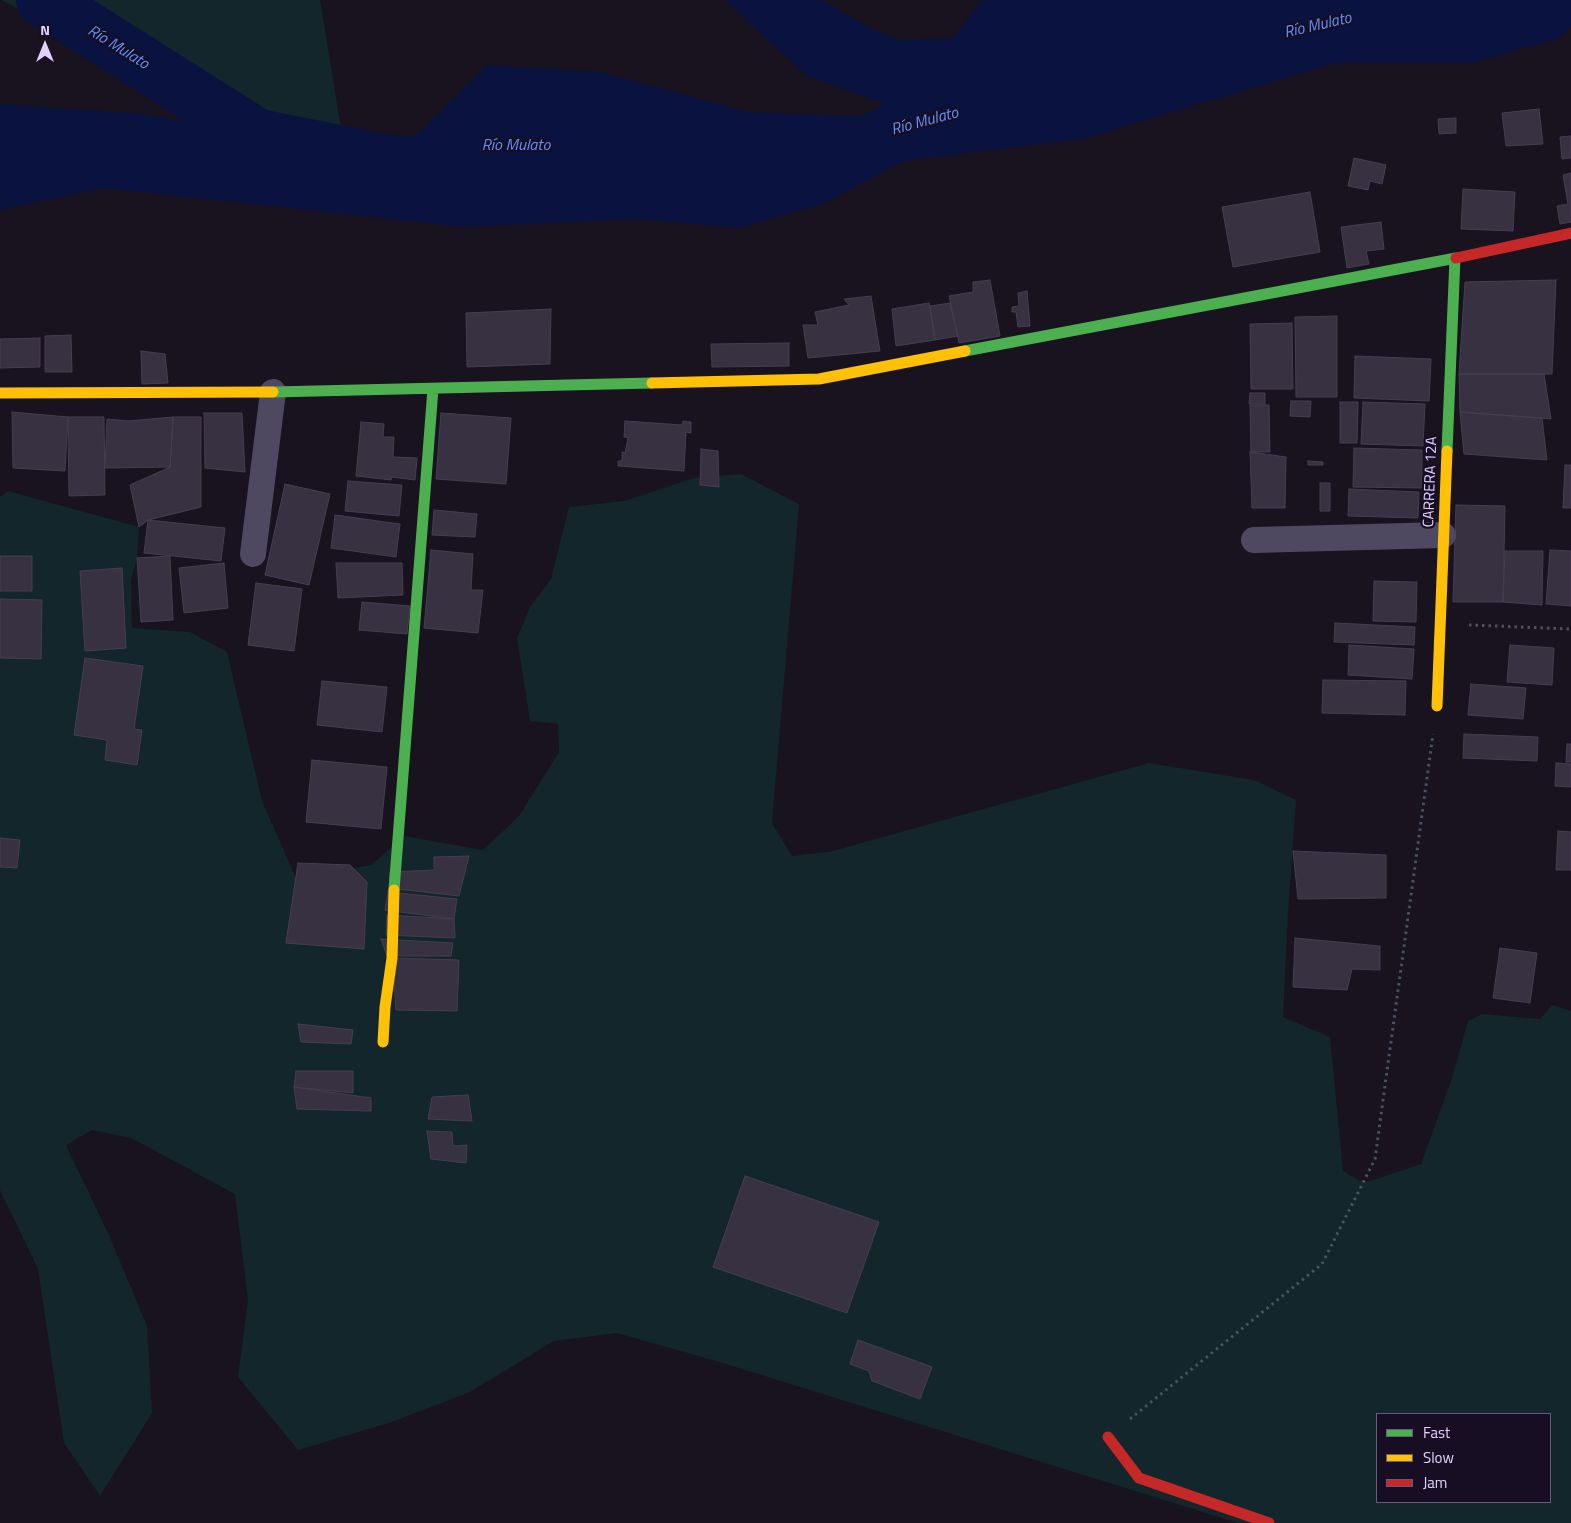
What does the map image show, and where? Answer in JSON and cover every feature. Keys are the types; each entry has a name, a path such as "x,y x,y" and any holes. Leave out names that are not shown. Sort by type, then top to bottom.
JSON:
{"street":[{"path":"0,393 272,392 819,379 1455,258 1571,233"},
{"name":"CARRERA 12A","path":"1436,706 1455,258"},
{"path":"383,1042 385,1007 392,958 393,911 402,782 433,389"},
{"path":"253,554 272,392"},
{"path":"1254,540 1444,535"},
{"path":"1108,1437 1139,1478 1269,1523"}],"path":[{"path":"1440,624 1571,629"},
{"path":"1108,1437 1322,1264 1375,1160 1436,706"}],"shaded area":[{"path":"1,0 320,0 345,153 258,136"},
{"path":"741,474 799,504 772,823 792,856 829,852 1149,763 1254,780 1296,800 1283,1017 1330,1037 1343,1171 1364,1183 1421,1164 1452,1078 1468,1021 1482,1014 1540,1019 1552,1005 1571,1011 1571,1523 1238,1523 723,1363 617,1333 554,1341 470,1392 392,1422 298,1450 238,1377 248,1300 235,1194 131,1138 92,1130 66,1145 108,1233 147,1326 152,1413 100,1496 64,1443 38,1269 0,1190 0,497 8,491 139,527 137,558 131,580 132,628 190,632 227,652 262,801 296,878 371,865 405,836 483,850 519,816 559,752 558,724 530,721 517,638 530,607 551,579 569,507 624,501 694,478"}],"water":[{"name":"Río Mulato","path":"725,0 822,0 873,30 900,40 953,38 982,0 1571,0 1571,27 1559,38 1472,63 1336,63 1082,139 903,161 826,203 740,228 634,219 464,227 105,188 0,210 0,104 146,114 389,162 486,65 601,72 747,112 861,116 885,104 807,76"}],"building":[{"path":"1539,109 1543,144 1506,146 1502,113"},
{"path":"1456,118 1456,133 1439,134 1438,119"},
{"path":"1571,136 1571,158 1562,159 1560,137"},
{"path":"1354,158 1386,165 1382,184 1370,181 1368,190 1348,186"},
{"path":"1571,173 1571,222 1560,224 1557,206 1568,204 1563,175"},
{"path":"1463,189 1515,192 1513,231 1461,229"},
{"path":"1310,192 1320,252 1233,267 1222,207"},
{"path":"1381,222 1384,249 1366,251 1369,264 1347,268 1341,227"},
{"path":"990,280 1000,336 959,343 949,296 973,292 973,282"},
{"path":"1556,280 1552,374 1459,374 1465,282"},
{"path":"1027,291 1030,326 1018,327 1016,312 1012,312 1012,307 1019,306 1018,293"},
{"path":"871,296 880,351 808,358 803,325 818,325 815,312 849,305 844,299"},
{"path":"929,303 935,340 896,346 892,309"},
{"path":"950,303 958,336 935,340 930,306"},
{"path":"551,309 550,364 467,367 466,313"},
{"path":"1337,316 1337,397 1296,397 1295,317"},
{"path":"1292,323 1293,389 1251,389 1250,324"},
{"path":"71,335 72,372 45,372 45,336"},
{"path":"40,338 40,367 0,368 0,339"},
{"path":"789,343 789,366 712,367 711,344"},
{"path":"141,351 165,354 168,383 142,384"},
{"path":"1355,356 1431,359 1429,401 1354,398"},
{"path":"1459,374 1544,374 1551,419 1460,412"},
{"path":"1250,393 1265,393 1265,404 1249,404"},
{"path":"1291,401 1311,401 1310,417 1290,416"},
{"path":"1340,402 1358,402 1357,443 1340,443"},
{"path":"1363,402 1425,404 1423,446 1361,444"},
{"path":"1250,405 1269,405 1270,452 1251,452"},
{"path":"12,412 68,417 65,471 13,468"},
{"path":"1460,412 1542,418 1547,460 1464,454"},
{"path":"204,413 242,413 245,472 205,468"},
{"path":"441,413 511,418 506,484 436,479"},
{"path":"68,417 104,417 105,495 69,496"},
{"path":"173,417 201,417 201,507 148,520 139,527 130,485 170,467"},
{"path":"173,417 170,467 105,468 107,419 128,421"},
{"path":"625,421 682,425 683,421 691,422 691,433 686,432 684,471 618,466 618,461 622,461 622,452 625,453 628,438 624,437"},
{"path":"361,422 384,424 383,437 394,437 393,457 417,458 415,480 392,477 391,480 356,476"},
{"path":"1354,448 1422,450 1422,488 1353,487"},
{"path":"701,449 718,451 719,487 700,485"},
{"path":"1250,452 1286,457 1285,508 1252,508"},
{"path":"1308,461 1323,462 1323,465 1308,465"},
{"path":"1565,465 1571,465 1571,508 1563,508"},
{"path":"348,481 402,485 399,516 345,511"},
{"path":"1320,483 1330,483 1330,511 1320,511"},
{"path":"285,484 330,494 309,585 265,575"},
{"path":"1349,489 1419,492 1418,518 1348,516"},
{"path":"1456,505 1505,506 1503,602 1453,602"},
{"path":"434,510 477,514 475,537 432,535"},
{"path":"335,515 400,524 396,557 331,548"},
{"path":"148,520 225,528 221,561 144,553"},
{"path":"431,550 473,554 471,590 483,590 478,633 424,628"},
{"path":"1550,550 1571,551 1571,606 1546,604"},
{"path":"1505,551 1543,551 1542,605 1503,602"},
{"path":"0,556 32,556 32,591 0,591"},
{"path":"170,556 173,620 141,622 137,558"},
{"path":"224,563 228,608 184,613 179,568"},
{"path":"336,563 402,563 403,595 338,598"},
{"path":"122,568 126,648 85,651 80,571"},
{"path":"1374,581 1417,582 1416,622 1373,621"},
{"path":"256,583 302,589 294,651 248,645"},
{"path":"0,599 42,600 41,659 0,658"},
{"path":"362,602 410,606 407,634 359,630"},
{"path":"1335,623 1415,627 1414,645 1334,642"},
{"path":"1349,645 1414,649 1412,679 1348,675"},
{"path":"1510,645 1554,648 1552,685 1507,682"},
{"path":"85,658 143,666 134,729 142,730 137,765 105,760 107,740 74,735"},
{"path":"1323,680 1406,681 1405,715 1322,713"},
{"path":"322,681 387,687 382,732 317,725"},
{"path":"1471,684 1526,688 1523,719 1468,715"},
{"path":"1464,734 1538,737 1537,761 1463,758"},
{"path":"1567,744 1571,744 1571,762 1566,762"},
{"path":"312,760 387,767 381,829 306,822"},
{"path":"1556,763 1571,764 1571,787 1555,786"},
{"path":"1558,831 1571,832 1571,870 1556,870"},
{"path":"0,838 20,840 17,868 0,867"},
{"path":"1293,851 1386,855 1386,898 1298,899"},
{"path":"469,856 459,896 389,888 390,872 434,870 434,857"},
{"path":"298,863 350,865 367,882 364,949 286,943"},
{"path":"388,892 457,899 454,919 385,910"},
{"path":"387,915 454,919 455,938 386,935"},
{"path":"1295,938 1380,946 1380,970 1352,969 1347,990 1293,987"},
{"path":"381,939 453,943 451,956 387,956"},
{"path":"1500,948 1537,953 1530,1003 1493,998"},
{"path":"392,958 459,960 457,1011 396,1010"},
{"path":"298,1024 353,1030 351,1044 301,1042"},
{"path":"296,1071 353,1071 353,1093 294,1087"},
{"path":"294,1087 371,1098 371,1111 297,1109"},
{"path":"468,1095 472,1121 428,1119 432,1097"},
{"path":"427,1131 452,1132 453,1146 467,1145 466,1163 431,1159"},
{"path":"745,1176 879,1222 847,1313 713,1267"},
{"path":"858,1340 932,1367 920,1399 872,1381 869,1371 850,1364"}],"waterway":[{"name":"Río Mulato","path":"43,0 258,136 389,162 458,165"}],"traffic: fast":[{"path":"1447,451 1455,258"},
{"path":"965,351 1456,258"},
{"path":"273,392 652,383"},
{"path":"394,890 433,389"}],"traffic: slow":[{"path":"652,383 819,379 965,351"},
{"path":"0,393 273,392"},
{"path":"1437,706 1447,451"},
{"path":"383,1042 385,1007 392,958 394,890"}],"traffic: jam":[{"path":"1456,258 1571,233"},
{"path":"1108,1437 1139,1478 1269,1523"}]}
